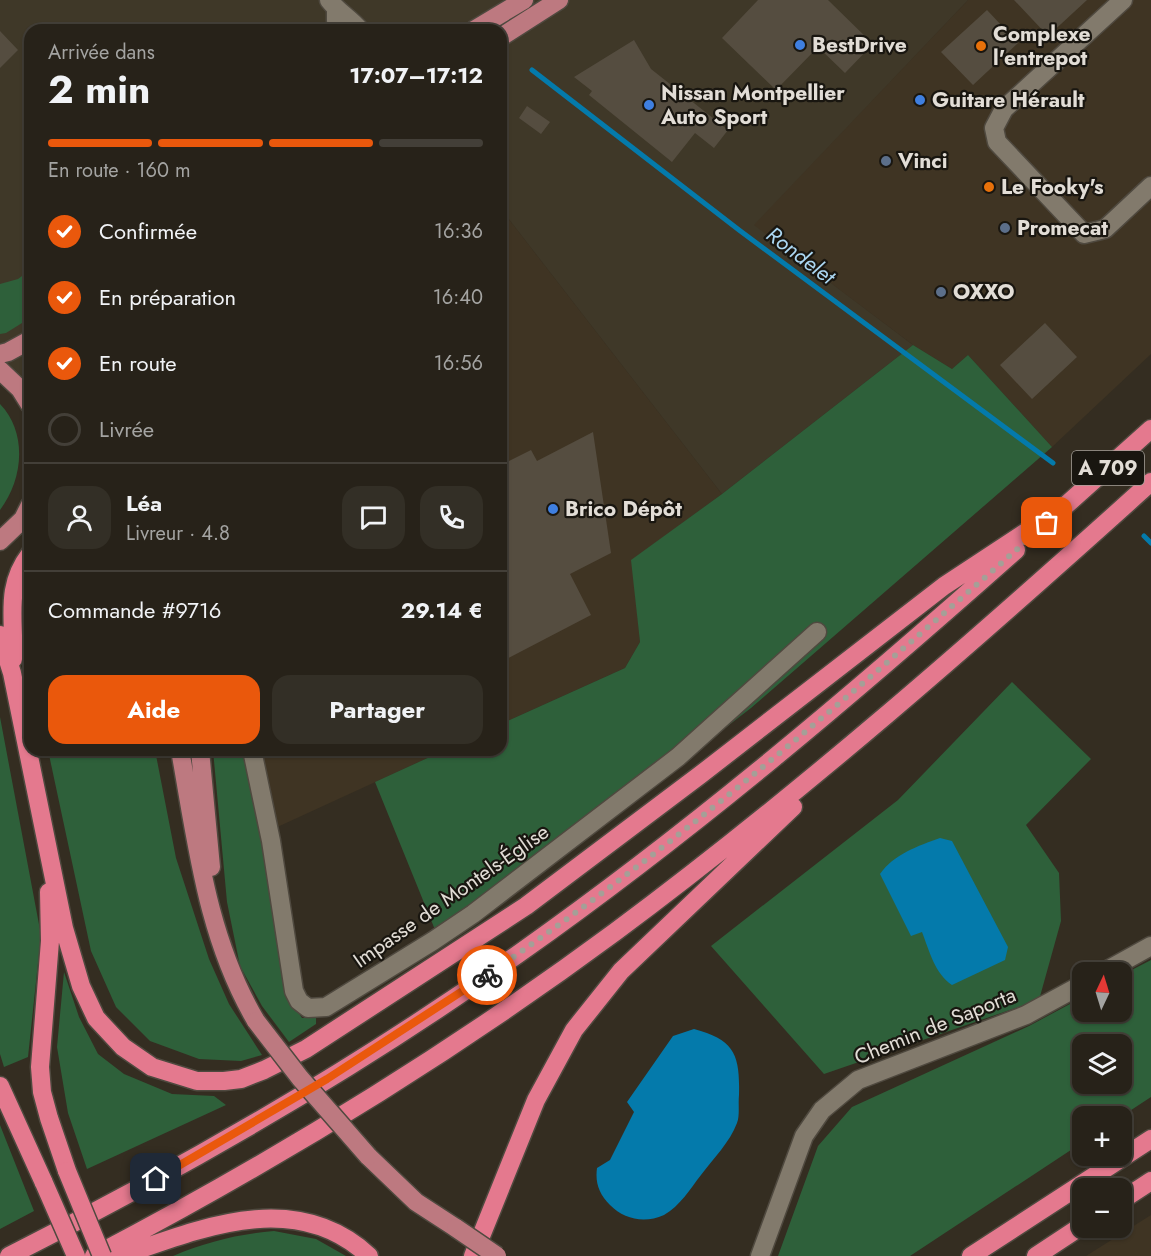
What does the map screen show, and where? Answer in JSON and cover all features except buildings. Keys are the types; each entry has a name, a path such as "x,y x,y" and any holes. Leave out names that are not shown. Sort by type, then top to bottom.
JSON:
{"highway":[{"name":"A 709","path":"9,1256 153,1180 250,1125 445,1004 519,953 646,859 773,759 923,632 1151,429"},
{"name":"A 709","path":"94,1256 279,1154 484,1024 604,940 686,878 902,702 1151,482"},
{"path":"29,756 64,928 81,986 96,1018 123,1047 152,1067 197,1081 224,1082 241,1079 306,1049 526,906 700,776 944,586 1064,507"},
{"path":"12,673 14,633 12,592 19,568 24,562"},
{"path":"0,635 12,673 24,732"},
{"path":"473,1256 536,1100 562,1049 590,1008 621,971 902,702"},
{"path":"48,851 50,940 40,1067 42,1092 67,1171 102,1256"},
{"path":"0,1086 76,1256"},
{"path":"971,1256 1151,1138"},
{"path":"1132,1193 1151,1181"},
{"path":"121,1256 199,1229 246,1219 272,1218 304,1222 332,1231 369,1256"},
{"path":"1036,1256 1072,1232"}],"main road":[{"path":"487,24 524,0"},
{"path":"507,33 559,0"},
{"path":"0,354 24,343"},
{"path":"0,370 24,395"},
{"path":"0,541 24,518"},
{"path":"181,756 202,879 228,967 256,1021 300,1078 368,1156 416,1202 497,1256"},
{"path":"201,756 217,931"}],"street":[{"path":"1123,0 1004,109 994,128 997,142 1084,234 1105,229 1151,186"},
{"path":"333,4 338,24"},
{"path":"333,4 348,15 355,24"},
{"name":"Impasse de Montels-Église","path":"253,756 271,841 294,991 299,1001 308,1008 326,1007 398,964 473,914 678,758 817,632"},
{"path":"1122,962 1151,946"},
{"name":"Chemin de Saporta","path":"760,1256 804,1136 822,1110 858,1080 1026,1016 1072,990"}],"shaded area":[{"path":"0,0 968,0 754,225 913,345 722,494 507,217 507,24 24,24 24,399 0,372"},
{"path":"968,0 1151,0 1151,354 1052,447 968,355 952,369 913,345 753,225"},
{"path":"507,217 722,494 632,560 640,642 625,668 507,721"},
{"path":"259,756 432,756 273,829"},
{"path":"1151,1215 1151,1256 1086,1256 1115,1238 1132,1238 1132,1227"}],"green space":[{"path":"24,274 24,322 6,333 0,334 0,284 18,279"},
{"path":"913,345 952,369 968,355 1052,447 751,708 442,947 375,782 432,756 507,756 507,721 625,668 640,642 631,560 722,494"},
{"path":"0,404 15,429 19,457 14,485 0,510"},
{"path":"1012,682 1091,759 1026,825 1059,873 1061,921 1039,1000 824,1074 711,946 898,800"},
{"path":"0,717 41,935 28,1057 4,1067 0,1054"},
{"path":"49,756 156,756 176,858 209,959 229,1004 262,1055 241,1061 199,1059 150,1041 116,1007 91,951"},
{"path":"214,756 247,756 290,1000 302,1018 316,1018 316,1024 289,1042 262,1006 240,966 227,902"},
{"path":"1151,960 1151,1097 1132,1109 1132,1106 1072,1106 1072,1149 910,1256 778,1256 818,1146 852,1107 1029,1026 1072,1003 1072,1022 1132,1022 1132,970"},
{"path":"64,972 79,1017 98,1054 124,1074 172,1094 214,1096 226,1105 87,1169 68,1113 57,1047"},
{"path":"0,1125 34,1211 0,1229"},
{"path":"274,1231 316,1239 346,1256 173,1256 222,1239"}],"water":[{"path":"940,838 952,841 1008,947 1005,960 952,985 937,968 922,932 911,936 880,874 899,856"},
{"path":"694,1029 708,1033 727,1044 736,1059 739,1081 737,1123 721,1150 675,1207 657,1218 628,1217 616,1210 603,1197 597,1183 597,1168 610,1160 634,1112 627,1102 673,1036"}],"waterway":[{"name":"Rondelet","path":"532,70 739,230 1053,463"},
{"name":"Rondelet","path":"1144,536 1151,543"}],"way so far":[{"path":"487,975 646,859 773,759 1047,523"}],"place":[{"name":"BestDrive","path":"800,45"},
{"name":"Complexe l'entrepot","path":"981,46"},
{"name":"Guitare Hérault","path":"920,100"},
{"name":"Nissan Montpellier Auto Sport","path":"649,105"},
{"name":"Vinci","path":"886,161"},
{"name":"Le Fooky's","path":"989,187"},
{"name":"Promecat","path":"1005,228"},
{"name":"OXXO","path":"941,292"},
{"name":"Brico Dépôt","path":"553,509"}],"route":[{"path":"156,1179 327,1079 487,975"}]}
